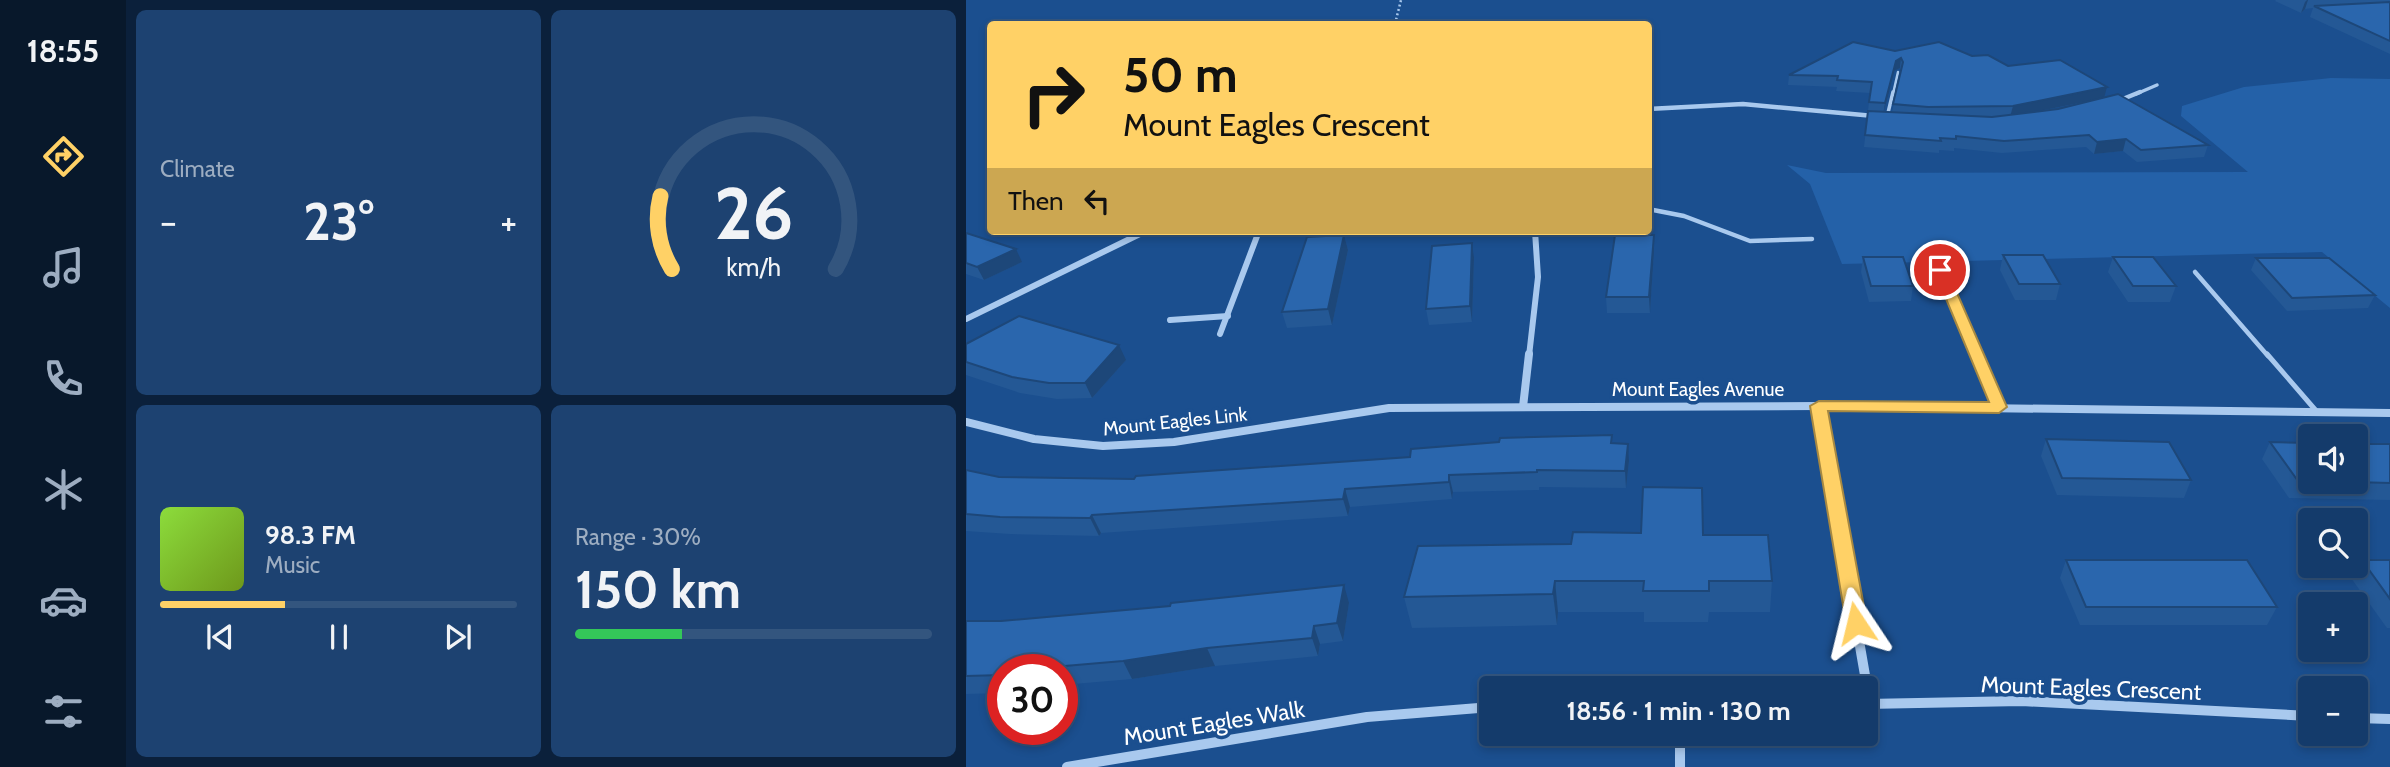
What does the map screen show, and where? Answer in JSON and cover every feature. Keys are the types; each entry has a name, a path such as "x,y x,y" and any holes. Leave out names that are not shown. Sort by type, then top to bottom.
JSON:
{"street":[{"path":"2107,104 2157,85"},
{"path":"2118,101 2127,105"},
{"path":"1652,109 1743,104 1900,118"},
{"path":"966,319 1055,273 1137,235"},
{"path":"1220,334 1258,235"},
{"path":"1523,407 1538,277 1535,235"},
{"path":"1170,320 1228,316"},
{"path":"1863,676 1819,406 2390,413"},
{"name":"Mount Eagles Avenue","path":"1389,408 1819,406"},
{"name":"Mount Eagles Link","path":"966,422 1005,434 1103,446 1172,441 1327,415 1389,408"},
{"name":"Mount Eagles Crescent","path":"1878,704 2022,701 2298,715"},
{"name":"Mount Eagles Walk","path":"1067,767 1367,718 1479,708"},
{"path":"2368,718 2390,719"},
{"path":"1680,746 1681,767"}],"lane":[{"path":"1887,117 1898,72"},
{"path":"1652,210 1684,216 1750,241 1812,239"},
{"path":"1940,270 1999,407"},
{"path":"2195,271 2318,413"}],"path":[{"path":"1396,21 1401,0"}],"shaded area":[{"path":"2331,78 2390,79 2390,308 2322,252 1842,264 1810,184 1787,165 1826,173 2248,172 2181,116 2182,106 2244,87"}],"building":[{"path":"2390,2 2390,41 2314,6"},
{"path":"1853,42 1895,51 1939,42 1972,56 1988,55 2008,66 2060,60 2107,87 2013,106 1928,107 1893,104 1903,62 1901,58 1896,61 1885,103 1869,102 1872,82 1837,80 1838,76 1789,75"},
{"path":"2118,94 2208,145 2141,150 2126,139 2097,142 2089,135 2004,141 1956,136 1956,139 1940,138 1941,141 1865,135 1868,111 1992,117 2058,109"},
{"path":"966,233 1016,249 977,267 966,263"},
{"path":"1344,235 1328,309 1282,312 1307,237"},
{"path":"1615,235 1654,235 1649,297 1606,297"},
{"path":"1472,243 1470,306 1426,309 1432,246"},
{"path":"2003,255 2043,255 2060,284 2019,284"},
{"path":"1863,257 1903,257 1913,286 1871,286"},
{"path":"2113,257 2153,257 2176,286 2133,286"},
{"path":"2256,258 2329,258 2375,295 2292,298"},
{"path":"1019,316 1119,345 1085,383 1049,383 1012,377 966,362 966,344"},
{"path":"1612,435 1611,443 1628,444 1625,471 1537,470 1449,475 1449,482 1345,489 1343,499 1092,515 1090,518 966,514 966,470 999,477 1134,479 1136,476 1410,457 1411,449 1499,442 1500,438"},
{"path":"2046,439 2169,442 2191,480 2062,478"},
{"path":"2270,442 2298,443 2298,481"},
{"path":"2368,444 2390,444 2390,483 2368,482"},
{"path":"1643,487 1702,488 1703,535 1768,535 1772,581 1709,581 1709,591 1643,591 1644,581 1555,581 1553,594 1404,597 1418,546 1571,544 1573,532 1641,533"},
{"path":"2066,560 2247,560 2277,607 2086,607"},
{"path":"2368,560 2390,560 2390,599 2368,568"},
{"path":"1344,585 1337,623 1314,626 1312,638 1078,665 1078,654 987,654 987,675 966,676 966,621 1001,621 1170,606 1171,603"}],"route":[{"path":"1856,623 1819,406 1999,407 1940,270"}]}
